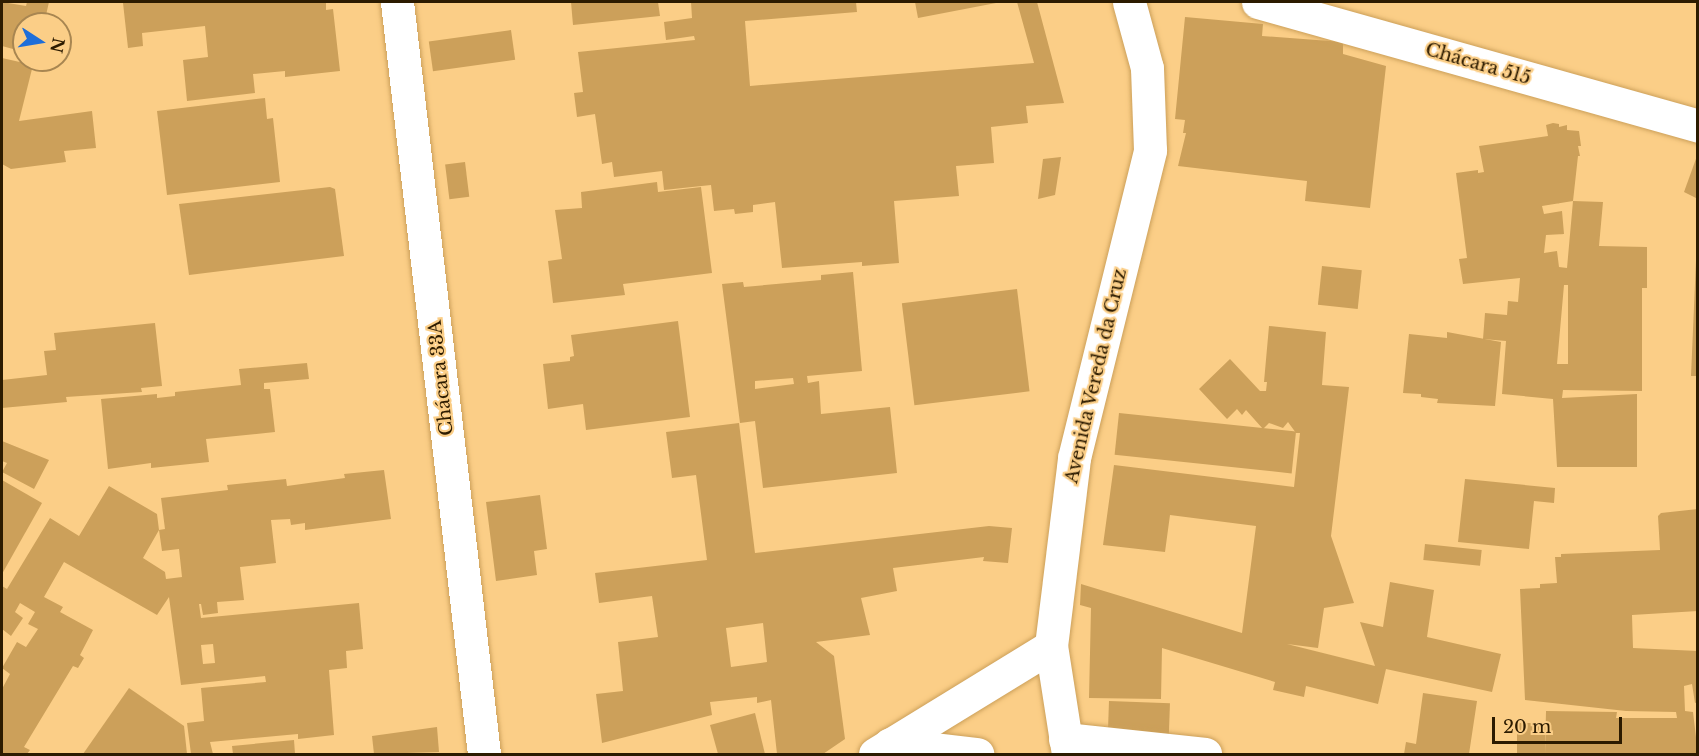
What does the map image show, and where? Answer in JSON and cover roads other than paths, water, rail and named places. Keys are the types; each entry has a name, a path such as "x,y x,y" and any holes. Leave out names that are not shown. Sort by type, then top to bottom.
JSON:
{"street":[{"name":"Chácara 33A","path":"397,2 483,754"},
{"name":"Avenida Vereda da Cruz","path":"1066,747 1051,645 1074,459 1150,150 1147,68 1129,2"},
{"name":"Chácara 515","path":"1258,2 1698,126"},
{"path":"883,749 1051,645"},
{"path":"1066,747 1204,754"},
{"path":"883,749 977,754"}]}
